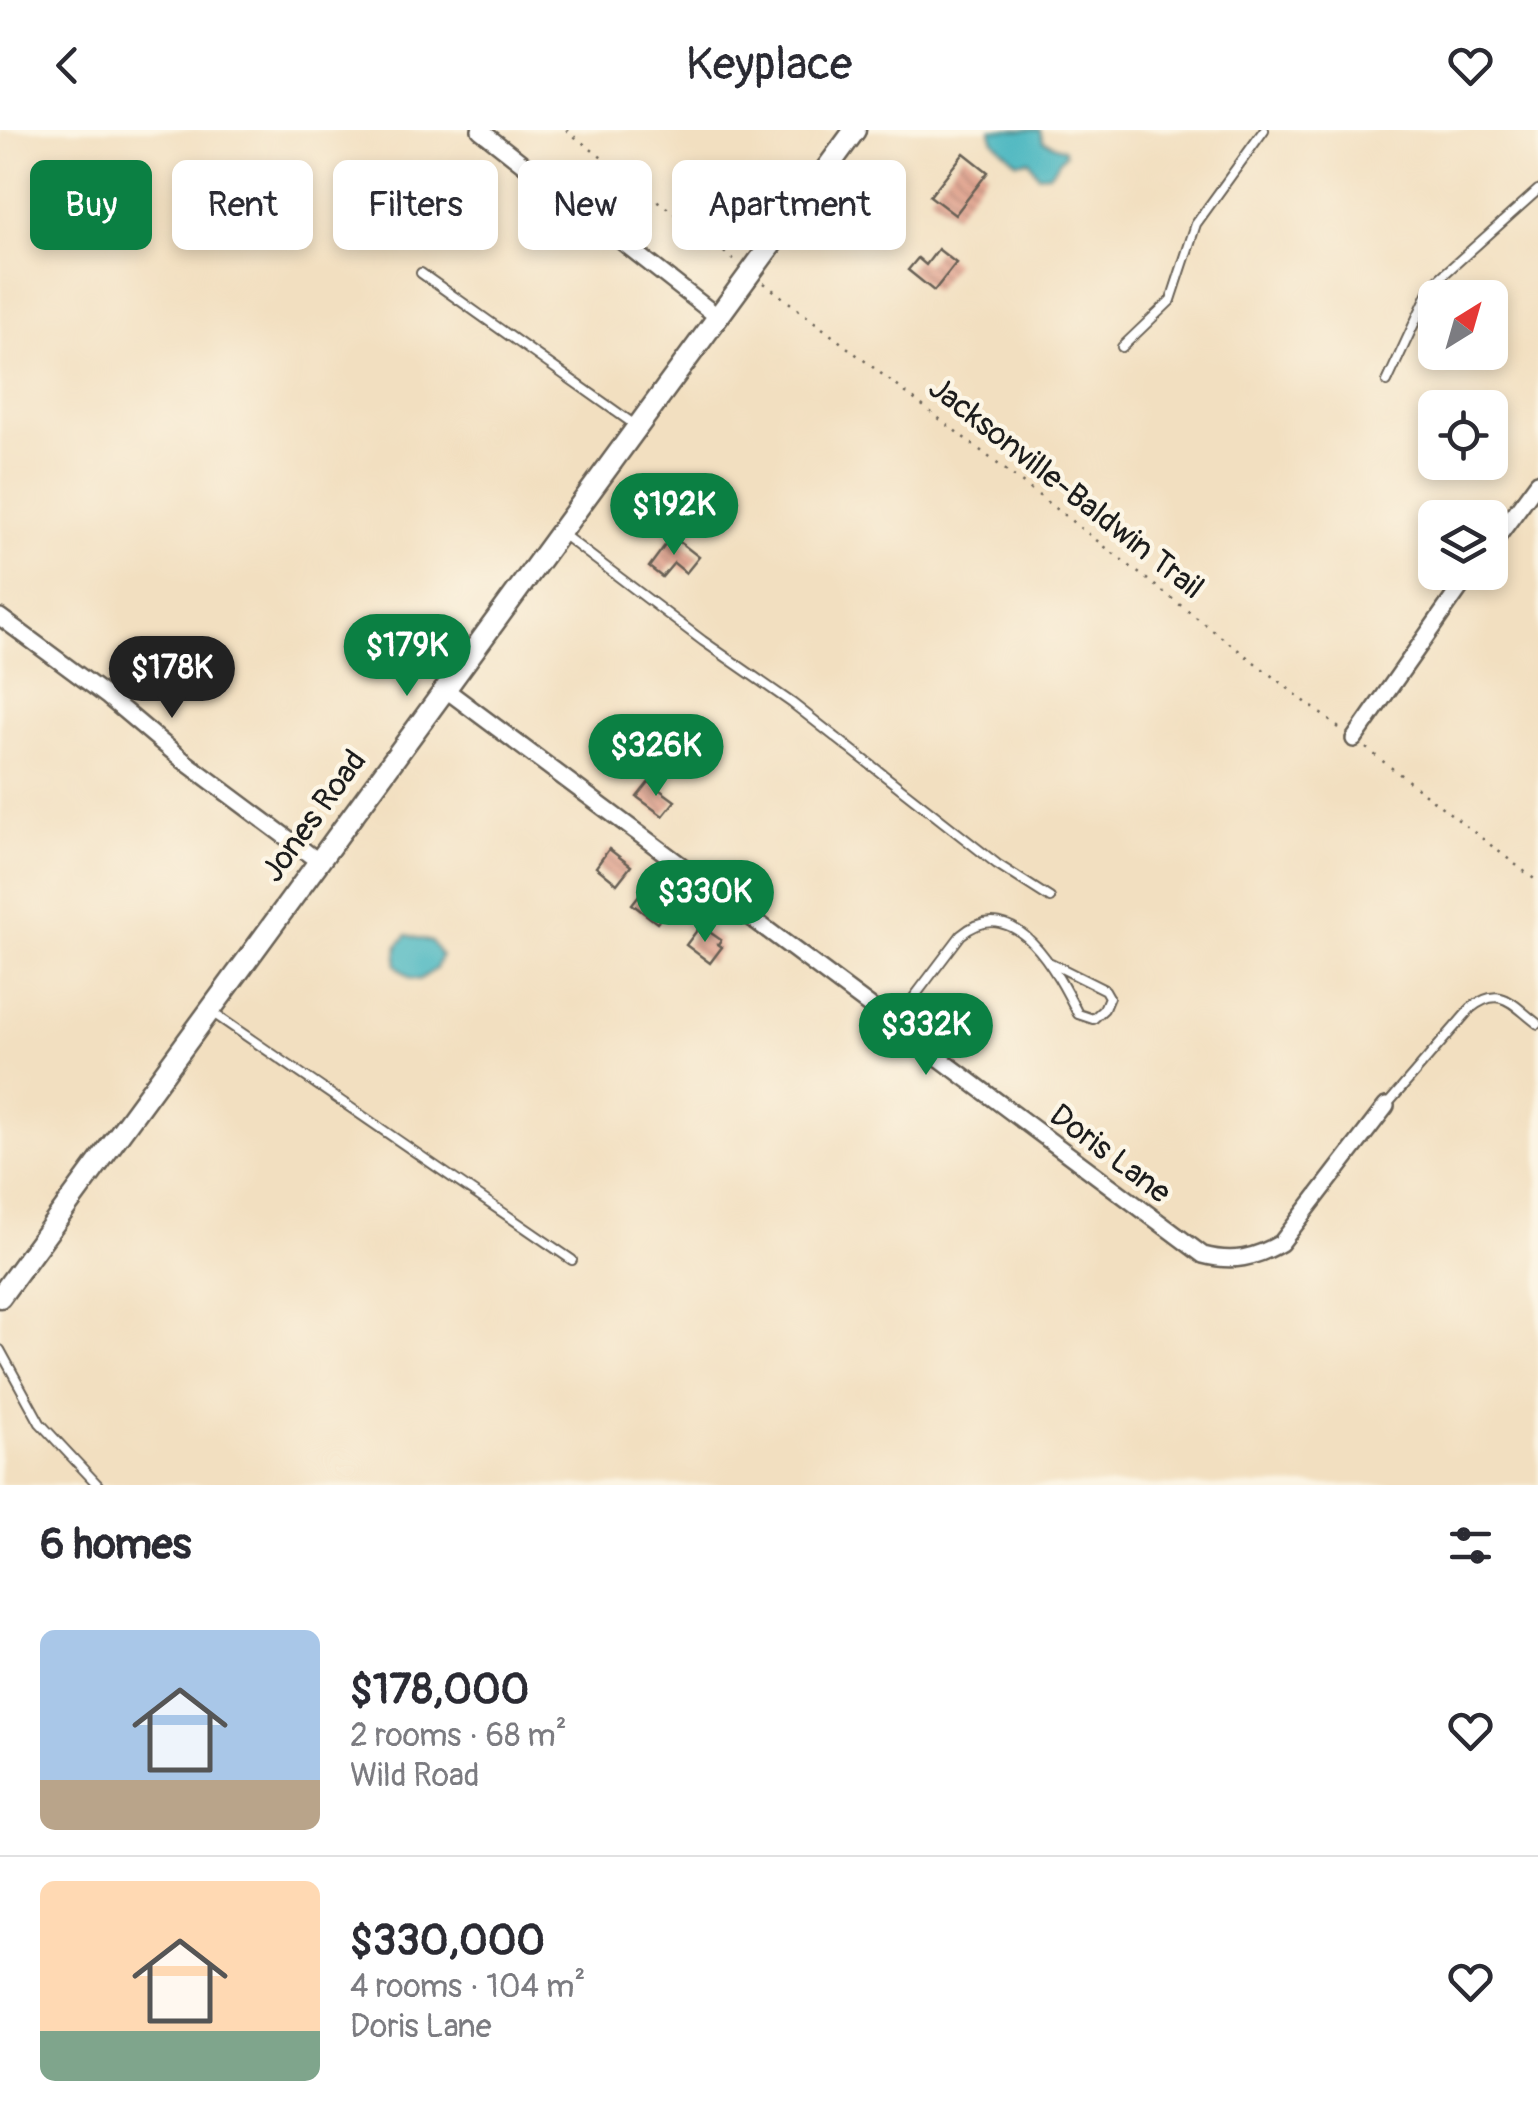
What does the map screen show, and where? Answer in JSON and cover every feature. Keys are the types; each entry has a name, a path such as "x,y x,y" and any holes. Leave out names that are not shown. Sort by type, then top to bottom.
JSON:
{"street":[{"path":"480,130 718,317"},
{"name":"Jones Road","path":"0,1297 855,130"},
{"path":"1508,523 1538,482"},
{"path":"1354,739 1458,590"},
{"path":"0,617 318,861"},
{"name":"Doris Lane","path":"445,690 1192,1249 1220,1260 1236,1260 1281,1243 1386,1106"}],"lane":[{"path":"1122,348 1171,300 1196,224 1264,130"},
{"path":"1387,382 1432,285 1538,190"},
{"path":"421,273 639,427"},
{"path":"561,532 703,641 792,703 997,864 1050,898"},
{"path":"893,1025 961,935 972,926 992,923 1014,928 1051,963 1105,990 1109,997 1093,1020 1078,1014 1051,963"},
{"path":"1386,1106 1471,1008 1486,997 1509,1000 1538,1024"},
{"path":"210,1011 572,1260"},
{"path":"0,1350 40,1424 98,1485"}],"path":[{"name":"Jacksonville-Baldwin Trail","path":"566,130 1538,882"}],"water":[{"path":"990,130 1040,130 1043,141 1064,149 1065,154 1049,174 1038,175 1029,160 1017,162 994,141"},
{"path":"407,935 432,942 441,956 436,969 419,980 410,978 396,965 398,945"}],"building":[{"path":"964,153 988,172 955,215 930,196"},
{"path":"938,249 956,263 934,291 908,270 918,258 926,265"},
{"path":"672,536 699,557 686,573 674,563 662,577 649,567"},
{"path":"649,782 675,801 663,816 637,797"},
{"path":"609,849 631,866 617,884 596,867"},
{"path":"643,890 668,909 657,923 632,904"},
{"path":"698,929 721,940 718,944 722,947 710,963 686,945"}]}
